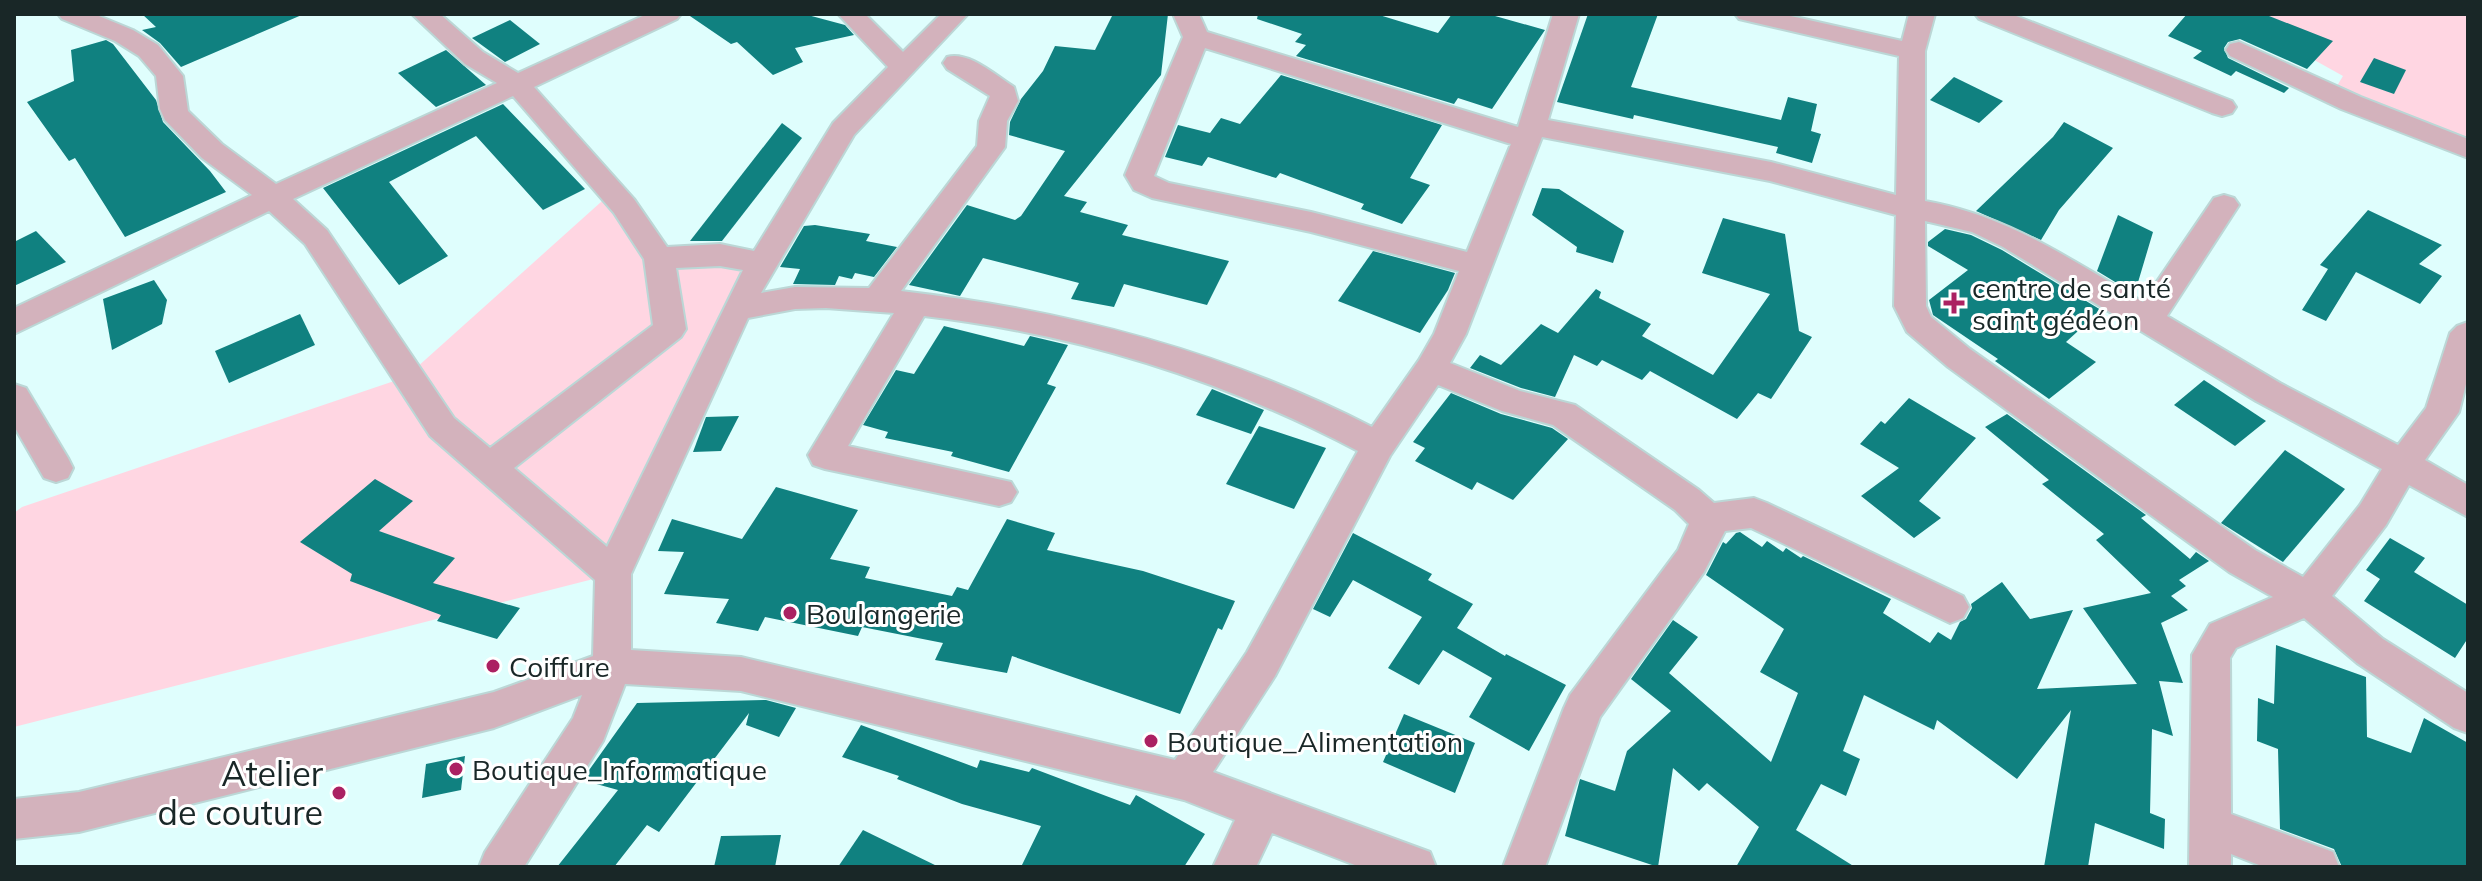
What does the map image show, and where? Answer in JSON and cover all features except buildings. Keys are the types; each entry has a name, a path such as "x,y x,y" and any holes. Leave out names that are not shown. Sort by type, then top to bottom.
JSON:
{"street":[{"path":"71,14 140,44 155,57 168,72 174,91 175,114 212,151 252,178 316,237 442,427 613,574"},
{"path":"425,14 474,58 516,83 624,206 659,258 670,329 489,468"},
{"path":"14,322 271,198 668,14"},
{"path":"851,14 903,67"},
{"path":"500,867 589,728 612,666 613,574 737,309 843,129 955,14"},
{"path":"1748,14 1912,51"},
{"path":"1922,14 1912,51 1912,208 1909,236 1910,306 1918,324 1928,335 2242,561 2308,599 2370,651 2468,715"},
{"path":"1988,14 2222,107"},
{"path":"1184,781 1261,664 1378,446 1431,369 1450,334 1529,132 1561,15"},
{"path":"1477,265 1311,222 1162,191 1144,183 1139,175 1191,26 1529,132 1771,172 1983,225 2014,240 2268,392 2403,464 2468,503"},
{"path":"2239,50 2351,103 2468,149"},
{"path":"877,301 991,147 993,121 1004,101 1004,93 956,63"},
{"path":"2148,320 2224,205"},
{"path":"659,258 720,255 762,263"},
{"path":"737,309 795,298 877,301 1019,317 1155,350 1284,399 1378,446"},
{"path":"915,305 825,455 999,492"},
{"path":"2210,867 2211,655 2223,636 2308,599 2373,515 2403,464 2442,412 2461,341 2468,334"},
{"path":"1431,369 1514,402 1563,414 1694,504 1707,519 1707,531 1691,561 1584,708 1524,867"},
{"path":"14,397 56,468"},
{"path":"1707,519 1754,513 1950,607"},
{"path":"14,819 79,812 494,710 612,666 741,674 1184,781 1415,867"},
{"path":"1234,867 1262,809"},
{"path":"2210,826 2318,867"}],"shaded area":[{"path":"2232,14 2468,14 2468,158 2326,104 2343,76"},
{"path":"611,193 659,258 762,263 613,574 14,727 14,513 22,507 406,377"}],"place":[{"name":"centre de santé saint gédéon","path":"1954,303"},
{"name":"Boulangerie","path":"790,613"},
{"name":"Coiffure","path":"493,666"},
{"name":"Boutique_Alimentation","path":"1151,741"},
{"name":"Boutique_Informatique","path":"456,769"},
{"name":"Atelier de couture","path":"339,793"}]}
